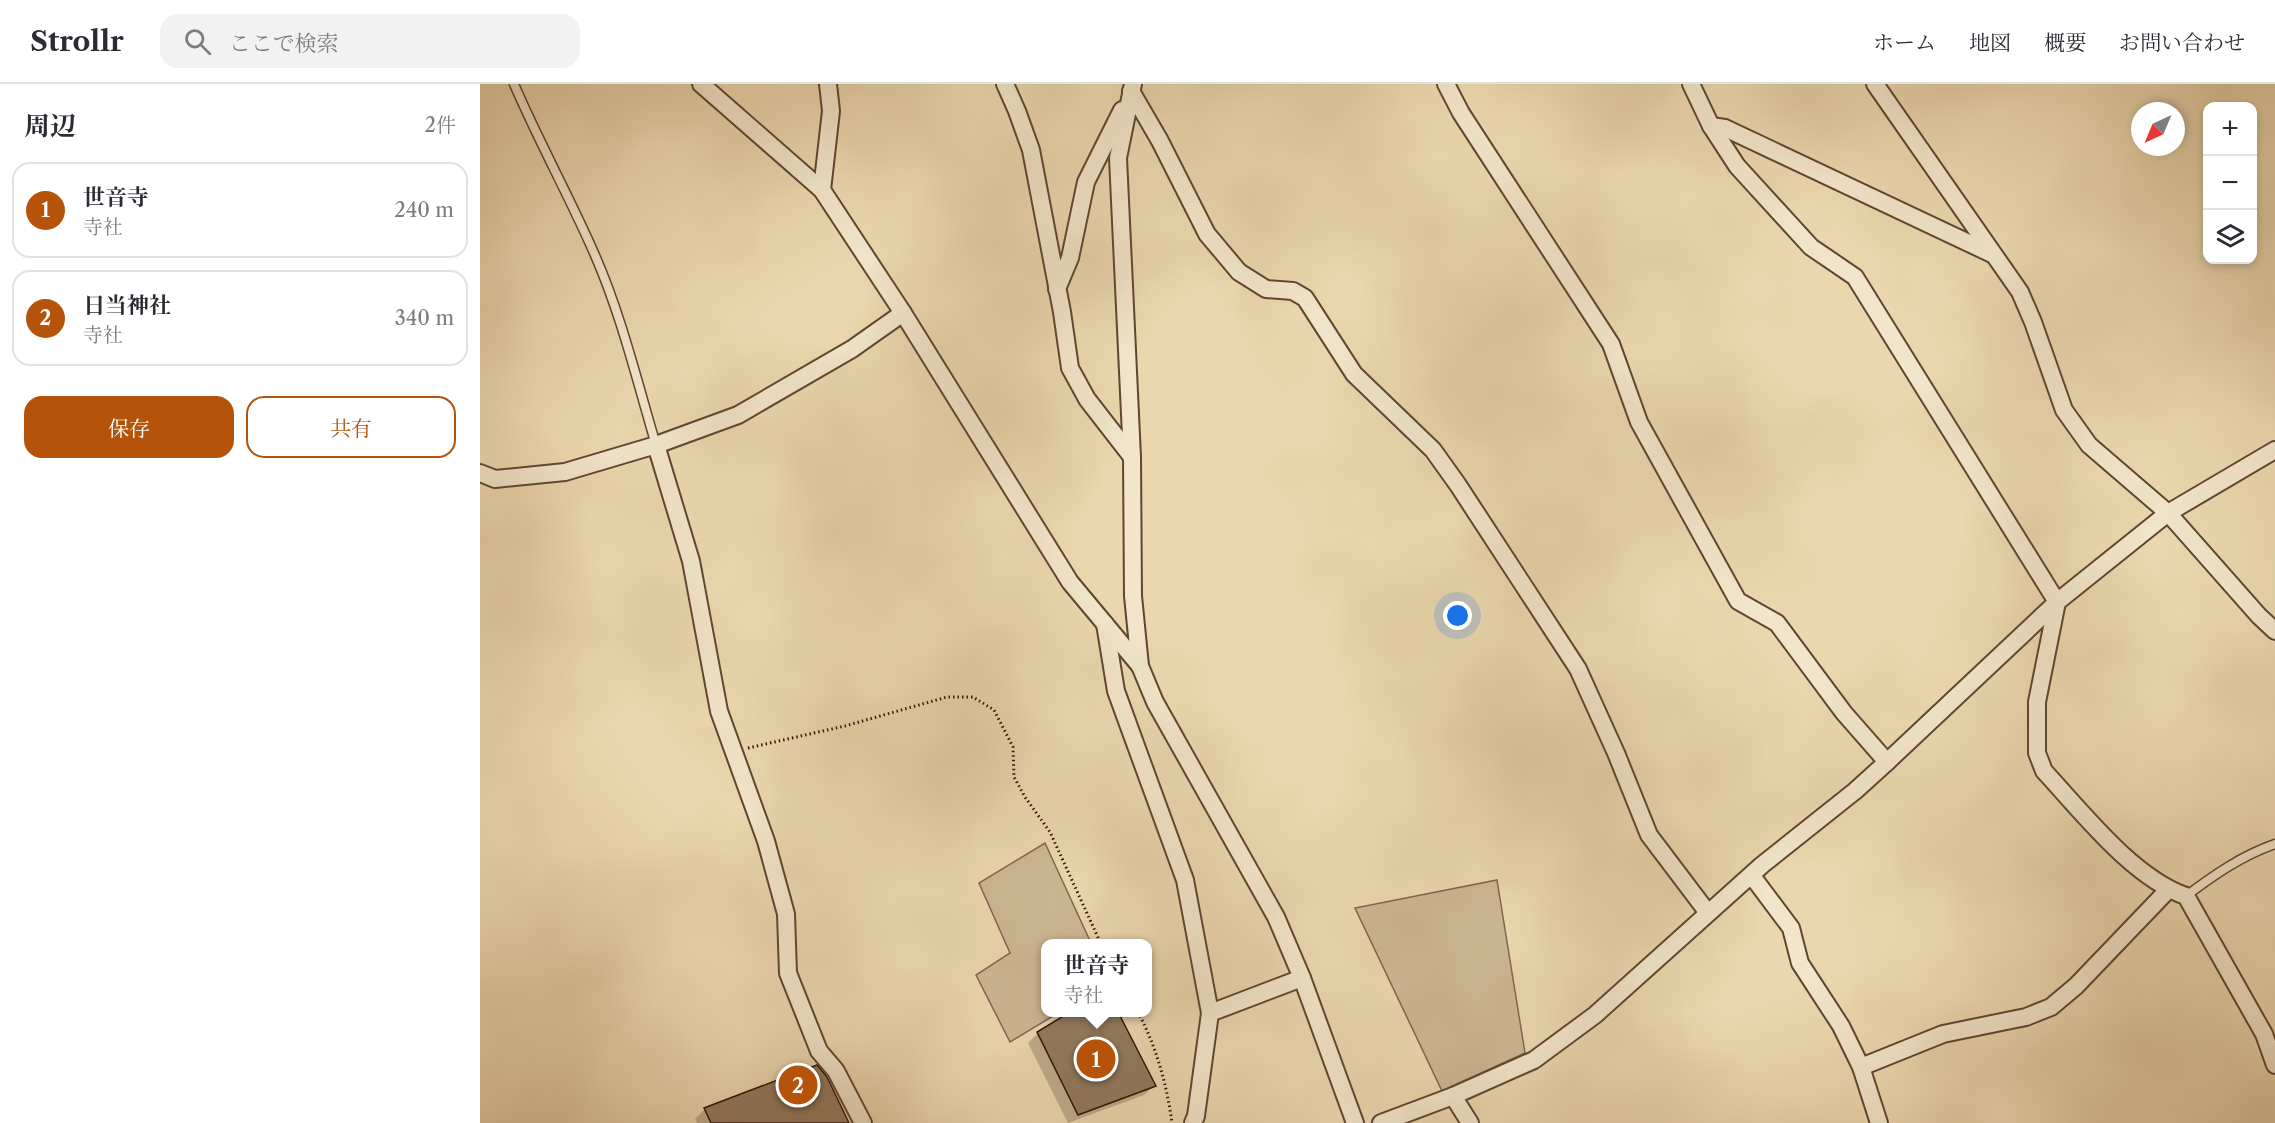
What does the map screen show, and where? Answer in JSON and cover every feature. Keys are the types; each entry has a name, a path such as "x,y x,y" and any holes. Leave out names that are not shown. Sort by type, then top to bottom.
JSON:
{"street":[{"path":"701,84 822,190 903,313 1070,582 1140,666"},
{"path":"822,190 831,111 828,84"},
{"path":"1005,84 1031,150 1070,368 1087,399 1132,457"},
{"path":"1446,84 1461,113 1611,344 1639,422 1738,601 1777,623 1844,713 1887,762"},
{"path":"1690,84 1711,126 1737,166 1811,247 1855,277 2057,602 2037,702 2037,753 2044,771 2129,861 2168,890 2186,896 2264,1034 2275,1065"},
{"path":"1875,84 1939,174 1992,255 2020,292 2064,410 2089,445 2168,513 2275,631"},
{"path":"1057,289 1070,258 1086,182 1132,87"},
{"path":"1132,87 1118,158 1132,457 1133,596 1140,666 1155,702 1276,917 1302,978 1354,1123"},
{"path":"1132,87 1207,234 1239,272 1266,289 1293,291 1305,298 1354,374 1433,450 1458,485 1578,669 1617,753 1649,835 1708,913"},
{"path":"1711,126 1725,128 1992,255"},
{"path":"480,473 495,479 565,472 656,445 738,415 852,349 903,313"},
{"path":"656,445 691,561 714,693 766,841 786,914 788,973 819,1051 836,1071 863,1123"},
{"path":"1381,1123 1454,1096 1534,1060 1595,1015 1762,865 1855,791 2057,602 2168,513 2275,450"},
{"path":"1104,623 1116,691 1185,880 1210,1013 1196,1116 1192,1123"},
{"path":"1752,876 1791,928 1800,963 1841,1026 1861,1067 1879,1123"},
{"path":"1861,1067 1943,1034 2026,1017 2050,1007 2076,986 2168,890"},
{"path":"1210,1013 1302,978"},
{"path":"1454,1096 1470,1123"}],"lane":[{"path":"514,84 595,254 621,327 656,445"},
{"path":"2186,896 2227,867 2255,851 2275,844"}],"path":[{"path":"734,751 845,726 948,697 973,697 994,710 1013,747 1014,777 1050,832 1099,939"},
{"path":"1140,1017 1168,1093 1172,1123"}],"shaded area":[{"path":"1045,843 1089,939 1041,939 1041,1017 1051,1017 1010,1042 976,975 1010,953 979,883"},
{"path":"1497,880 1525,1053 1442,1091 1355,908"}],"building":[{"path":"1062,1017 1121,1017 1156,1086 1078,1115 1037,1032"},
{"path":"817,1065 827,1077 849,1123 711,1123 704,1108"}],"place":[{"name":"世音寺","path":"1096,1059"},
{"name":"日当神社","path":"798,1085"}]}
